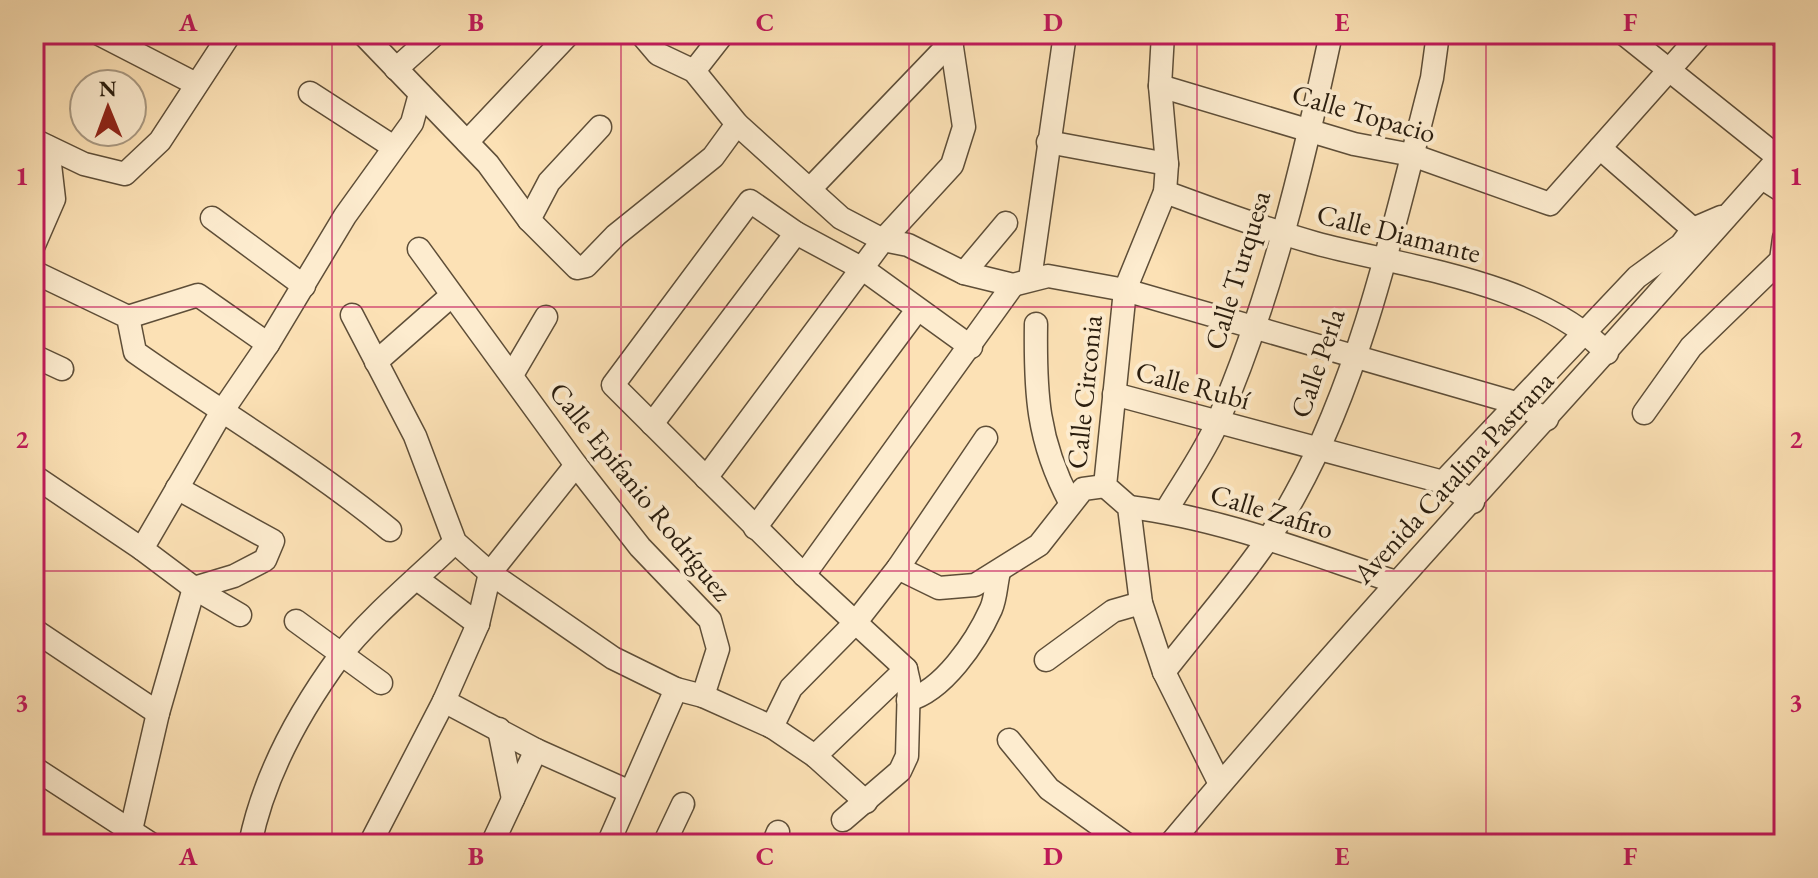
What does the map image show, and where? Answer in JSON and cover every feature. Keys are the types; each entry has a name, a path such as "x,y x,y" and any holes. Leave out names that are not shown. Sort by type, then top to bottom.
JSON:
{"street":[{"path":"99,34 196,84"},
{"path":"41,143 84,164 125,174 160,141 196,84 219,56 230,34"},
{"path":"363,34 488,164 529,220 577,268 586,266 616,235 713,157 737,124"},
{"path":"396,69 435,34"},
{"path":"467,142 569,34"},
{"path":"641,34 658,54 694,71 737,124 841,218 883,240 908,245 964,273 1021,282 1048,276 1125,290 1516,403 1547,419"},
{"path":"694,71 723,34"},
{"path":"804,575 1021,282 1065,34"},
{"name":"Calle Circonia","path":"1129,507 1105,486 1125,290 1165,192 1167,164 1160,86 1163,34"},
{"name":"Calle Turquesa","path":"1166,511 1217,423 1254,325 1311,129 1331,34"},
{"name":"Calle Perla","path":"1164,672 1266,538 1294,497 1319,448 1356,355 1432,78 1438,34"},
{"path":"1624,34 1668,72 1782,157"},
{"path":"1693,229 1600,148 1701,34"},
{"path":"1778,34 1784,39"},
{"path":"810,189 951,37"},
{"path":"706,478 883,240 952,165 964,127 951,37"},
{"name":"Calle Topacio","path":"1160,86 1354,144 1412,155 1550,204 1600,148"},
{"path":"310,93 392,146"},
{"path":"142,549 221,413 392,146 412,123 420,94"},
{"path":"412,123 443,118"},
{"path":"529,220 549,182 600,127"},
{"path":"1048,142 1167,164"},
{"path":"34,245 54,199 41,143"},
{"name":"Avenida Catalina Pastrana","path":"1170,844 1396,582 1473,502 1782,157"},
{"path":"1762,178 1784,192"},
{"name":"Calle Diamante","path":"1165,192 1281,233 1501,289 1586,331 1607,353"},
{"path":"843,820 900,771 907,756 906,669 755,528 613,385 750,201 796,233 863,269 971,347"},
{"path":"1443,482 1637,277 1681,245 1693,229 1728,214"},
{"path":"212,218 304,286"},
{"path":"964,273 1006,223"},
{"path":"652,424 796,233"},
{"path":"1644,413 1691,347 1783,261 1784,238"},
{"name":"Calle Epifanio Rodríguez","path":"419,249 576,465 640,547 710,620 718,649 703,696"},
{"path":"34,272 128,317 198,295 268,344"},
{"path":"376,362 451,296"},
{"path":"755,528 917,310"},
{"path":"352,315 415,436 455,542 490,573 613,658 676,689 703,696 772,727 815,756 866,802"},
{"path":"128,317 135,352 221,413 325,477 390,530"},
{"path":"512,375 546,317"},
{"path":"1036,324 1035,397 1042,435 1070,502"},
{"path":"34,356 62,369"},
{"name":"Calle Rubí","path":"1114,394 1443,482 1473,502"},
{"path":"772,727 791,688 855,623 898,568 986,438"},
{"path":"370,844 444,701 478,624 490,573 576,465"},
{"path":"34,476 194,588 240,615"},
{"path":"898,568 939,588 975,585 1039,545 1083,489 1105,486"},
{"path":"177,488 273,541 265,560 234,576 194,588"},
{"path":"1129,507 1141,603 1164,672 1220,784"},
{"name":"Calle Zafiro","path":"1129,507 1166,511 1266,538 1396,582"},
{"path":"250,844 258,807 286,741 342,654 455,542"},
{"path":"908,700 926,694 965,652 992,607 999,572"},
{"path":"417,579 478,624"},
{"path":"131,830 158,713 194,588"},
{"path":"1046,660 1113,611 1141,603"},
{"path":"296,621 381,683"},
{"path":"34,630 158,713"},
{"path":"815,756 906,669"},
{"path":"608,844 676,689"},
{"path":"444,701 536,750 630,792"},
{"path":"499,729 513,799"},
{"path":"1009,740 1049,789 1126,844"},
{"path":"492,844 536,750"},
{"path":"34,768 151,844"},
{"path":"664,844 683,804"}]}
